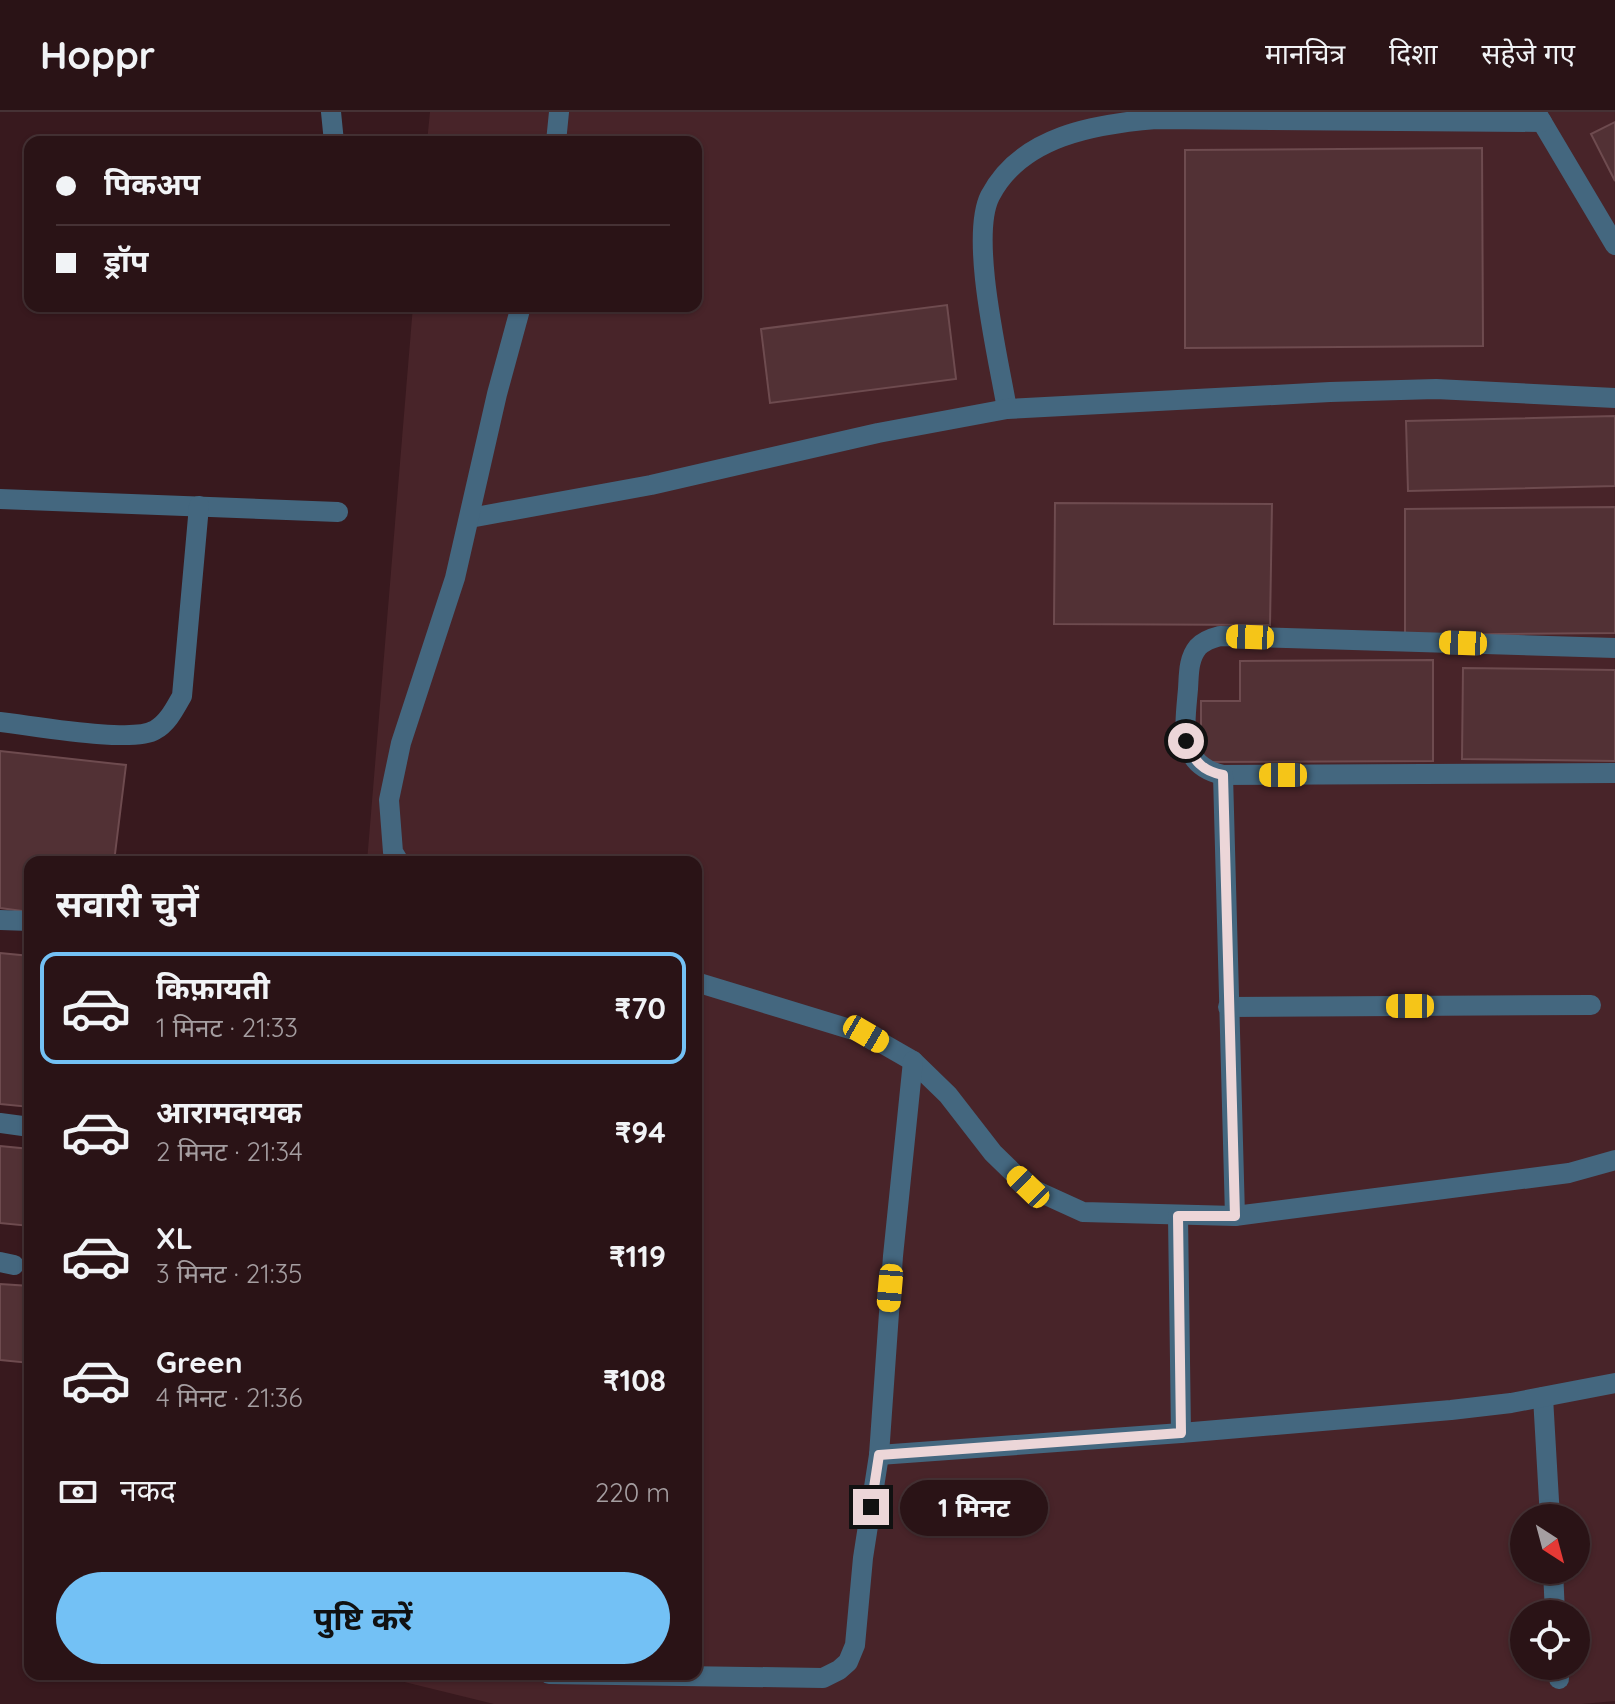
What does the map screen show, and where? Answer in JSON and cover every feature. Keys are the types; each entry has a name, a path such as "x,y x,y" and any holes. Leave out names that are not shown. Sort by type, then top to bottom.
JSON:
{"street":[{"path":"331,112 333,136"},
{"path":"557,136 559,112"},
{"path":"1007,409 985,270 983,224 990,197 1009,171 1039,146 1105,123 1156,119 1539,117 1615,245"},
{"path":"395,856 389,800 401,743 455,578 497,394 519,312"},
{"path":"470,518 651,485 878,433 1007,409 1436,389 1615,398"},
{"path":"0,499 338,512"},
{"path":"0,722 131,737 155,731 171,714 182,696 199,506"},
{"path":"1615,648 1220,636 1199,647 1192,657 1184,729 1194,759 1208,772 1223,775 1615,773"},
{"path":"1223,775 1235,1216"},
{"path":"0,920 24,921"},
{"path":"702,984 866,1034 913,1061 948,1095 993,1153 1028,1187 1083,1212 1235,1216 1569,1173 1615,1160"},
{"path":"1228,1007 1591,1005"},
{"path":"702,1676 823,1678 848,1662 855,1645 863,1558 879,1455 892,1272 913,1061"},
{"path":"0,1123 24,1126"},
{"path":"1178,1216 1181,1433"},
{"path":"879,1455 1451,1410 1615,1383"},
{"path":"1543,1397 1549,1504"}],"shaded area":[{"path":"430,112 1615,112 1615,1701 1582,1704 494,1704 396,1680 702,1680 702,856 367,856 413,312 702,312 702,136 428,136"}],"building":[{"path":"1615,122 1615,181 1591,134"},
{"path":"1482,148 1483,346 1185,348 1185,150"},
{"path":"947,305 956,379 770,403 761,329"},
{"path":"1615,416 1615,486 1408,491 1406,421"},
{"path":"1055,503 1272,504 1270,625 1054,624"},
{"path":"1615,507 1615,633 1405,635 1405,509"},
{"path":"1433,660 1433,761 1201,762 1201,701 1240,701 1240,661"},
{"path":"1463,668 1615,670 1615,761 1462,759"},
{"path":"0,751 126,765 115,856 24,856 24,911 0,908"},
{"path":"0,953 24,955 24,1106 0,1104"},
{"path":"0,1146 24,1148 24,1225 0,1223"},
{"path":"0,1284 24,1286 24,1362 0,1360"}],"route":[{"path":"871,1507 879,1455 1181,1433 1178,1216 1235,1216 1223,775 1208,772 1201,766 1194,759 1186,741"}]}
